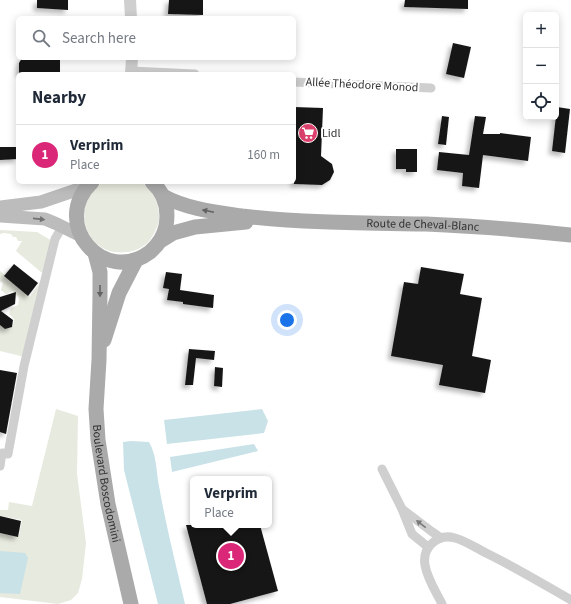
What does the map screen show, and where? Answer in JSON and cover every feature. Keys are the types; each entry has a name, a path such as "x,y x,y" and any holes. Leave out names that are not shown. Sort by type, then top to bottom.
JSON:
{"main road":[{"path":"90,184 82,195 78,205 76,215 77,226 87,246 95,253 110,260 128,262 136,260 150,252 160,241 173,233 195,227 274,220"},
{"path":"0,207 41,202 90,184"},
{"path":"154,184 163,196 167,207 168,219 160,241"},
{"path":"163,196 174,202 219,213 274,220"},
{"path":"0,216 45,219 81,236"},
{"name":"Route de Cheval-Blanc","path":"274,220 472,226 571,236"},
{"name":"Boulevard Boscodomini","path":"95,253 100,272 99,360 96,409 101,467 131,604"},
{"name":"Boulevard Boscodomini","path":"99,360 119,293 136,260"}],"street":[{"path":"130,0 131,16"},
{"path":"131,72 132,60"},
{"name":"Allée Théodore Monod","path":"296,82 431,88"},
{"path":"0,466 2,452 8,454 24,366 55,239 62,227"},
{"path":"382,469 402,509 412,534 428,547"},
{"path":"402,509 441,538"},
{"path":"442,604 424,563 428,547 441,538 448,537 456,538 470,545 571,600"}],"shaded area":[{"path":"101,184 143,184 148,188 156,200 159,218 158,225 150,240 137,250 117,252 104,248 94,241 87,230 84,218 86,205 92,193"},
{"path":"0,230 37,232 52,241 44,273 16,251 22,241 18,241 16,237 13,237 11,234 0,234"},
{"path":"0,271 30,297 41,281 25,357 0,351 0,325 5,329 13,326 14,319 9,314 11,308 18,305 19,298 13,291 6,294 1,290 3,283 0,281"},
{"path":"56,409 78,416 77,474 86,543 82,579 78,593 71,600 58,604 0,597 0,534 19,536 22,520 0,516 0,510 8,510 9,502 32,506"}],"water":[{"path":"262,409 268,421 264,433 167,444 164,420"},
{"path":"123,442 149,442 154,453 165,516 185,604 158,604 124,470"},
{"path":"254,444 258,451 172,472 170,457"},
{"path":"0,551 25,553 28,558 20,594 0,593"}],"building":[{"path":"37,0 68,0 68,10 37,8"},
{"path":"169,0 203,0 203,15 168,14"},
{"path":"405,0 468,0 468,9 404,7"},
{"path":"453,43 471,47 464,78 446,74"},
{"path":"21,60 60,60 60,72 19,72 19,63"},
{"name":"Lidl","path":"296,107 323,108 321,156 332,164 334,172 330,180 322,185 294,184 296,184"},
{"path":"559,107 570,109 565,153 552,151 556,120 559,120"},
{"path":"442,116 449,117 446,145 438,144"},
{"path":"475,116 486,117 483,134 500,133 531,137 528,161 483,155 479,188 462,186 463,173 437,170 439,152 469,155"},
{"path":"0,147 16,147 16,159 0,160"},
{"path":"396,149 417,149 417,172 406,172 406,169 396,169"},
{"path":"14,264 38,283 28,296 4,276"},
{"path":"421,267 464,274 460,294 482,298 472,356 491,360 485,393 439,385 443,365 391,356 404,282 418,284"},
{"path":"166,272 182,274 180,290 214,295 213,308 167,300 169,289 163,288"},
{"path":"16,292 15,304 1,311 13,320 12,327 5,329 0,325 0,297"},
{"path":"189,349 215,351 214,360 196,358 193,385 185,385"},
{"path":"215,367 223,368 222,387 214,386"},
{"path":"0,370 17,373 6,434 0,432"},
{"path":"0,516 21,521 18,537 0,533"},
{"path":"186,525 190,525 190,528 261,528 278,591 230,604 207,604"}],"place":[{"name":"Lidl","path":"308,133"},
{"name":"Verprim","path":"231,556"}]}
